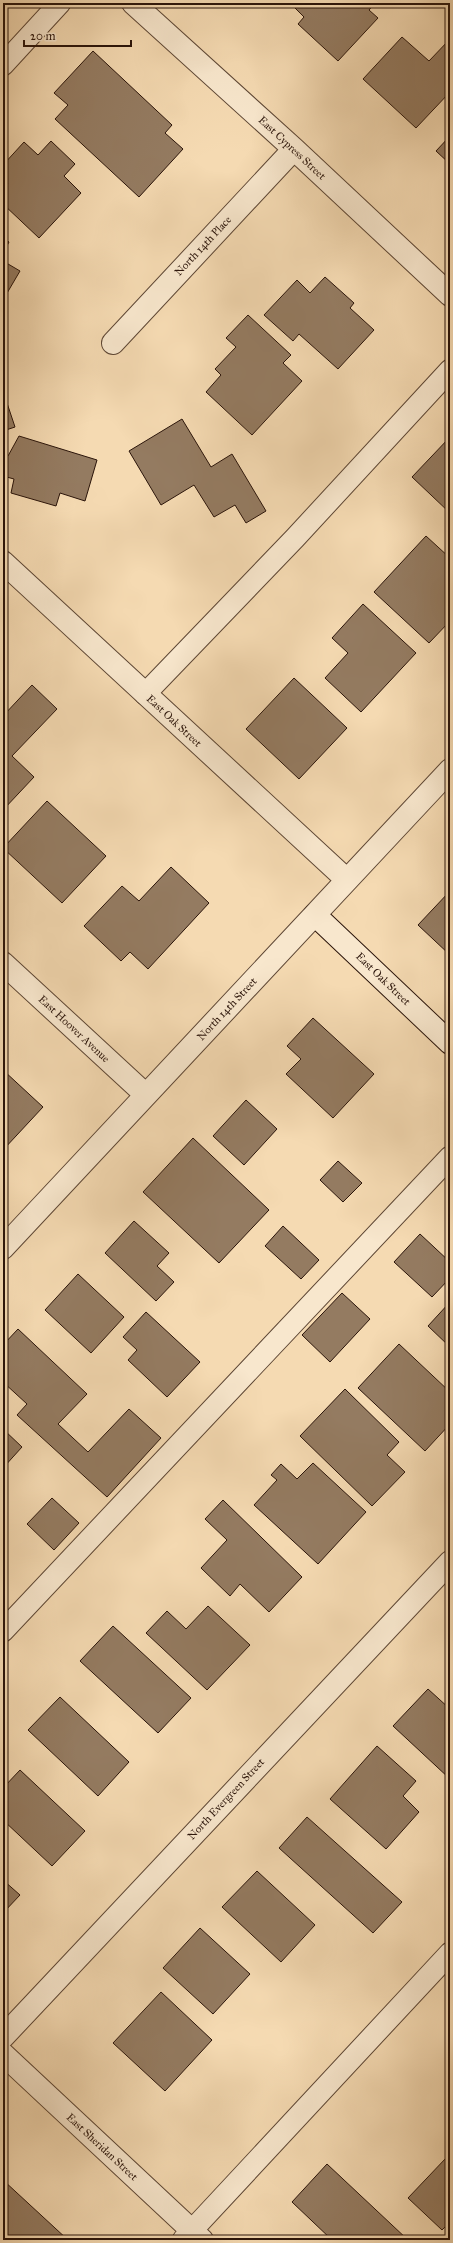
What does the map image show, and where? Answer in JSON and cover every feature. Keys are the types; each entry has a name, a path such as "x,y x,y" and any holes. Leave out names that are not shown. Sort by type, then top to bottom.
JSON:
{"street":[{"name":"East Cypress Street","path":"133,3 294,149 450,295"},
{"name":"North 14th Place","path":"113,343 294,149"},
{"name":"East Oak Street","path":"3,562 347,880"},
{"name":"North 14th Street","path":"3,1248 450,770"},
{"name":"East Oak Street","path":"315,915 450,1043"},
{"name":"East Hoover Avenue","path":"3,963 146,1095"},
{"name":"North Evergreen Street","path":"3,2037 450,1562"},
{"name":"East Sheridan Street","path":"3,2054 192,2237"}],"lane":[{"path":"3,64 60,3"},
{"path":"145,694 296,538 450,370"},
{"path":"3,1631 450,1157"},
{"path":"192,2237 450,1953"}],"building":[{"path":"296,3 375,3 369,10 378,18 338,61 298,24 304,17 293,6"},
{"path":"402,37 429,61 450,39 450,92 416,128 363,79"},
{"path":"93,51 172,125 165,133 183,149 139,197 55,119 68,105 54,93"},
{"path":"450,136 450,164 436,151"},
{"path":"51,141 75,164 64,176 81,193 39,238 3,204 3,189 8,183 3,179 3,165 24,142 38,155"},
{"path":"3,238 9,242 3,253"},
{"path":"3,261 20,271 3,300"},
{"path":"325,277 354,303 350,308 374,330 338,369 299,334 293,341 264,315 297,280 310,293"},
{"path":"248,315 291,355 283,363 302,381 252,435 206,392 221,375 215,369 236,347 226,338"},
{"path":"3,391 15,427 3,431"},
{"path":"182,419 211,467 232,454 266,511 246,523 235,505 214,517 194,485 161,505 129,451"},
{"path":"19,436 97,460 85,501 60,493 56,506 11,493 14,479 3,476 3,463 5,455 8,456"},
{"path":"450,437 450,513 412,477"},
{"path":"426,536 450,558 450,621 429,643 374,592"},
{"path":"363,604 416,653 361,712 325,678 348,653 332,638"},
{"path":"294,678 347,728 299,779 246,729"},
{"path":"32,685 57,709 12,756 34,777 3,810 3,716"},
{"path":"47,801 106,856 62,903 3,848"},
{"path":"171,867 209,903 148,969 130,952 121,961 84,926 122,886 139,901"},
{"path":"450,891 450,955 418,925"},
{"path":"313,1018 374,1074 333,1118 286,1074 301,1059 287,1046"},
{"path":"3,1070 43,1107 3,1150"},
{"path":"246,1100 277,1129 244,1165 213,1136"},
{"path":"193,1138 269,1210 219,1263 143,1192"},
{"path":"338,1161 362,1183 343,1202 320,1180"},
{"path":"134,1221 169,1253 157,1266 174,1282 156,1301 105,1253"},
{"path":"283,1226 319,1260 301,1279 265,1246"},
{"path":"420,1234 450,1262 450,1278 432,1297 394,1262"},
{"path":"78,1274 124,1317 91,1353 45,1310"},
{"path":"342,1293 370,1319 330,1362 302,1335"},
{"path":"450,1302 450,1347 428,1326"},
{"path":"146,1312 200,1362 167,1397 128,1360 137,1350 123,1337"},
{"path":"18,1329 87,1394 58,1424 88,1452 129,1409 161,1438 107,1497 17,1415 27,1404 3,1382 3,1345"},
{"path":"399,1344 450,1392 450,1424 425,1451 358,1388"},
{"path":"345,1389 399,1442 387,1455 405,1472 372,1506 300,1436"},
{"path":"3,1429 22,1447 3,1468"},
{"path":"313,1463 366,1512 318,1564 254,1505 277,1480 271,1475 281,1464 297,1479"},
{"path":"52,1498 79,1523 54,1550 27,1524"},
{"path":"223,1500 302,1577 269,1612 240,1584 230,1596 201,1568 227,1540 205,1519"},
{"path":"208,1606 250,1645 207,1690 146,1633 167,1611 186,1629"},
{"path":"113,1626 191,1698 158,1733 80,1661"},
{"path":"428,1689 450,1709 450,1779 393,1726"},
{"path":"60,1697 129,1762 98,1796 28,1730"},
{"path":"377,1746 416,1781 403,1796 419,1812 386,1849 330,1799"},
{"path":"20,1770 85,1831 52,1866 3,1820 3,1788"},
{"path":"307,1817 402,1902 373,1933 279,1848"},
{"path":"257,1871 315,1925 281,1962 222,1907"},
{"path":"3,1880 20,1895 3,1913"},
{"path":"200,1928 250,1974 213,2014 163,1968"},
{"path":"161,1992 212,2040 165,2091 113,2043"},
{"path":"446,2158 450,2162 450,2222 442,2230 408,2198"},
{"path":"327,2164 408,2240 332,2240 292,2202"},
{"path":"3,2180 68,2240 3,2240"}]}
